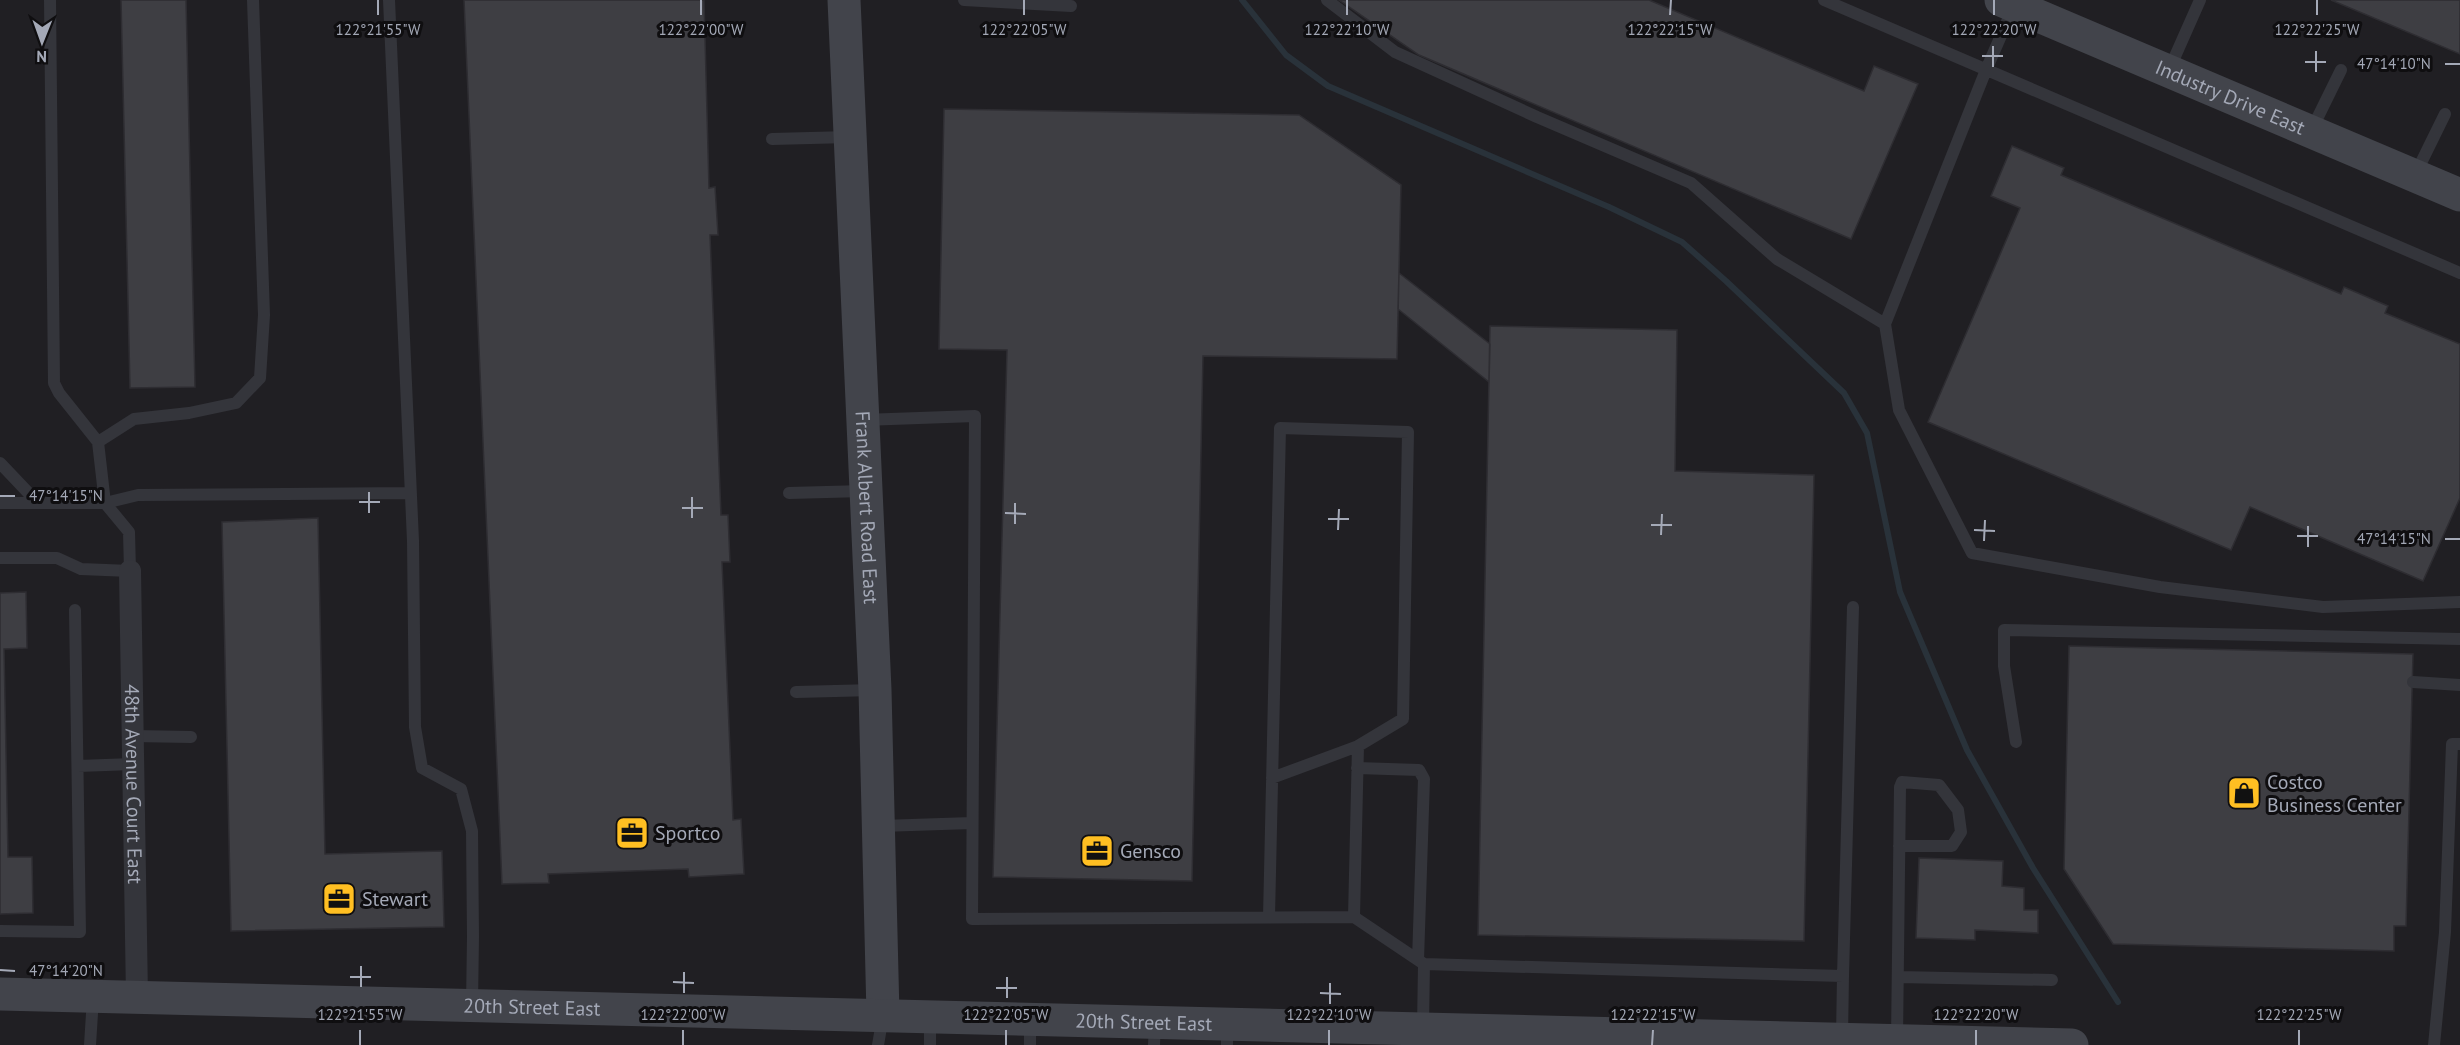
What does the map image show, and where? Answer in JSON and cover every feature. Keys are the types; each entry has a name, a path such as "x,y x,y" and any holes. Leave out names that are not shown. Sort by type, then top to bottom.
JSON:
{"main road":[{"name":"Frank Albert Road East","path":"844,0 875,690 880,1030"},
{"name":"Industry Drive East","path":"2008,3 2046,14 2169,71 2460,195"},
{"name":"20th Street East","path":"0,994 472,1005 880,1030 1227,1034 1423,1028 1525,1038 1841,1042 1898,1040 2072,1045"}],"street":[{"name":"48th Avenue Court East","path":"130,571 137,998"}],"lane":[{"path":"0,558 57,558 81,569 130,571 129,532 105,503 98,442 59,393 54,383 50,0"},
{"path":"98,442 134,419 189,413 236,403 260,378 264,315 254,0"},
{"path":"389,0 411,493 416,727 422,768 461,789 472,831 472,1005"},
{"path":"964,0 1071,6"},
{"path":"1327,0 1395,52 1537,117 1691,183 1777,259 1885,324"},
{"path":"1824,0 2460,273"},
{"path":"2169,71 2200,0"},
{"path":"2008,3 1986,70 1885,324 1899,410 1972,554 2160,586 2323,607 2460,602"},
{"path":"2311,132 2341,70"},
{"path":"2415,176 2445,114"},
{"path":"772,139 850,136"},
{"path":"863,420 975,416 972,919 1354,917 1421,962 1843,976"},
{"path":"1269,917 1272,778 1280,428 1407,432 1402,718 1358,746 1272,778"},
{"path":"0,463 38,503"},
{"path":"789,493 866,492"},
{"path":"0,503 105,503 138,495 411,493"},
{"path":"1841,1042 1853,608"},
{"path":"0,931 80,932 75,610"},
{"path":"2016,741 2004,666 2004,630 2460,639"},
{"path":"2413,682 2460,685"},
{"path":"796,692 875,690"},
{"path":"133,736 191,737"},
{"path":"2434,1045 2445,932 2452,744 2460,744"},
{"path":"1354,917 1358,746"},
{"path":"78,766 133,764"},
{"path":"1357,768 1419,770 1424,779 1421,962 1423,1028"},
{"path":"1898,1040 1899,846 1900,787 1902,782 1939,785 1958,810 1961,832 1957,839 1952,846 1899,846"},
{"path":"878,826 972,823"},
{"path":"1898,977 2052,980"},
{"path":"90,1045 93,996"}],"shaded area":[{"path":"0,0 2460,0 2460,1045 0,1045"}],"building":[{"path":"121,0 186,0 195,387 130,388"},
{"path":"464,0 704,0 709,188 715,187 718,235 710,235 721,515 728,515 730,562 722,562 733,820 741,819 744,874 689,877 688,869 548,874 549,883 502,884"},
{"path":"1339,0 1649,0 1864,91 1874,66 1918,84 1851,239 1419,55"},
{"path":"2331,0 2460,0 2460,54"},
{"path":"944,109 1299,115 1401,185 1397,359 1203,356 1192,881 993,877 1007,350 939,349"},
{"path":"2012,146 2064,168 2061,175 2341,294 2344,287 2388,306 2385,313 2460,344 2460,498 2423,581 2250,507 2231,550 1928,422 2020,208 1991,196"},
{"path":"1399,273 1490,344 1489,382 1398,309"},
{"path":"1490,326 1677,330 1675,471 1814,475 1804,941 1478,935"},
{"path":"318,518 325,854 442,851 444,927 231,931 222,522"},
{"path":"26,592 27,648 4,649 8,857 32,857 33,913 0,914 0,593"},
{"path":"2069,646 2413,654 2406,926 2394,926 2394,951 2113,944 2064,869"},
{"path":"1919,858 2003,861 2002,886 2024,888 2024,910 2038,910 2038,933 1975,930 1975,940 1916,938"}],"waterway":[{"path":"1242,0 1286,55 1328,86 1609,207 1682,242 1844,393 1867,433 1900,592 1967,750 2033,868 2118,1002"}],"place":[{"name":"Costco Business Center","path":"2244,793"},
{"name":"Sportco","path":"632,833"},
{"name":"Gensco","path":"1097,851"},
{"name":"Stewart","path":"339,899"}]}
